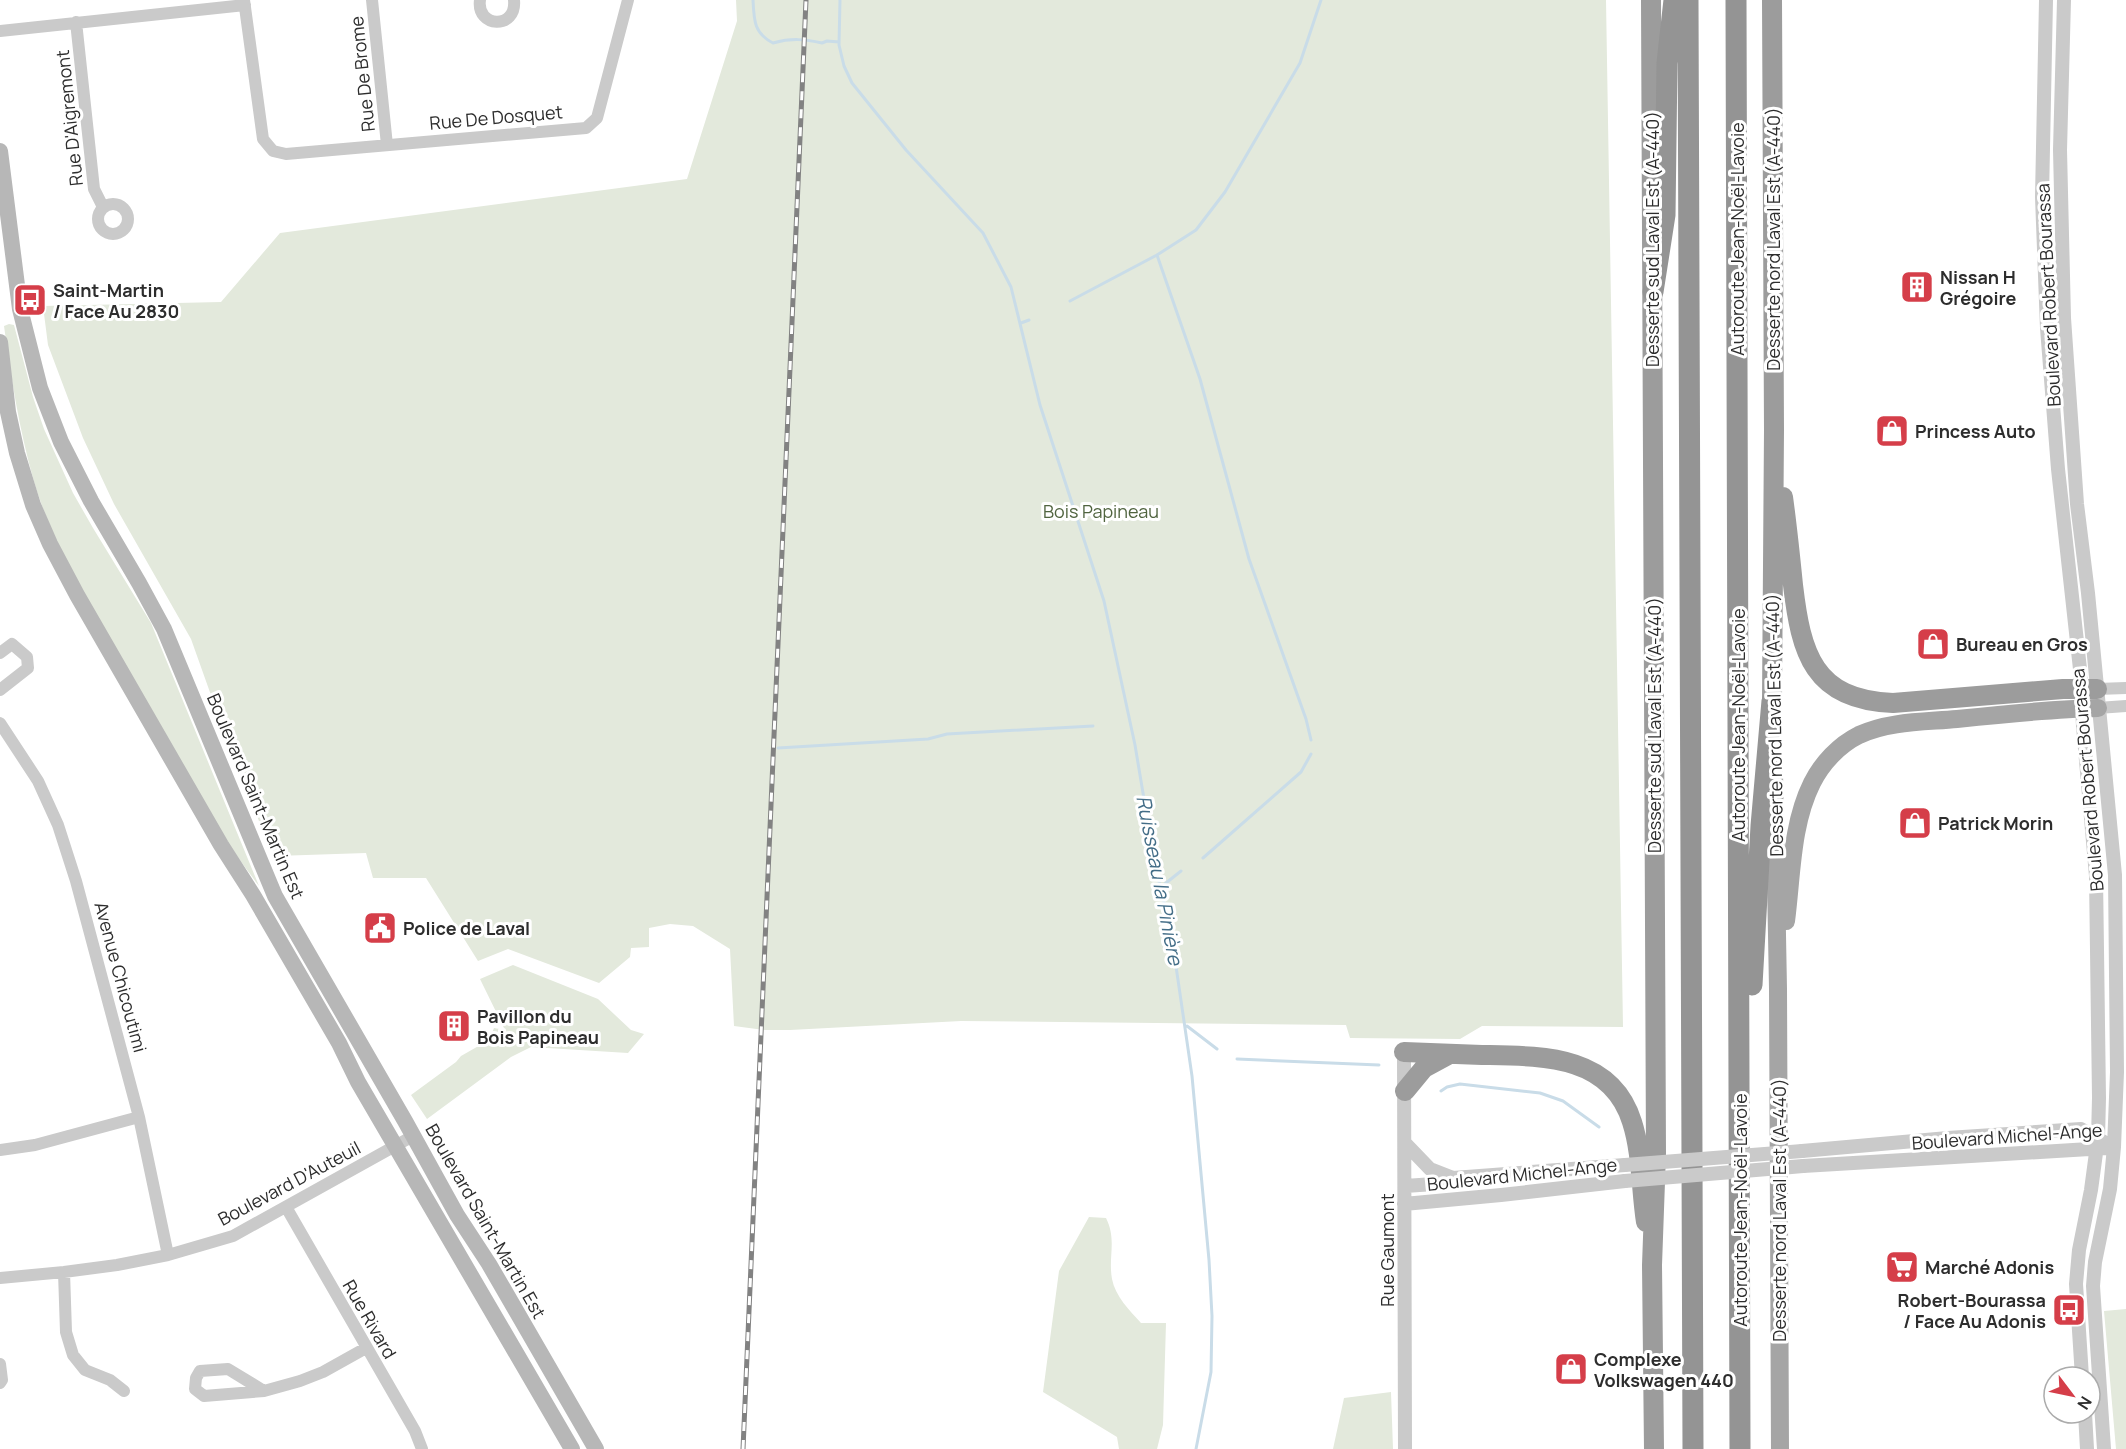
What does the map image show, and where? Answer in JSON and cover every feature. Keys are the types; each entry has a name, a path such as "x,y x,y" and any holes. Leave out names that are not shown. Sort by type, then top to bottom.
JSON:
{"highway":[{"name":"Desserte sud Laval Est (A-440)","path":"1652,0 1656,1154 1652,1265 1654,1449"},
{"path":"1653,292 1665,215 1668,63 1674,0"},
{"path":"1688,0 1693,1449"},
{"name":"Autoroute Jean-Noël-Lavoie","path":"1736,0 1740,1449"},
{"name":"Desserte nord Laval Est (A-440)","path":"1772,0 1772,701"},
{"path":"1773,430 1800,630 1810,659 1829,683 1843,693 1858,699 1893,703 2090,699"},
{"path":"1739,1177 1761,826 1772,701"},
{"path":"1404,1052 1556,1059 1584,1068 1599,1077 1613,1090 1629,1113 1635,1132 1652,1265"},
{"path":"1405,1091 1424,1068 1450,1054"}],"main road":[{"name":"Boulevard Saint-Martin Est","path":"0,151 20,309 37,379 51,419 91,501 140,583 164,629 278,902 596,1449"},
{"path":"0,342 7,405 17,453 33,505 76,595 339,1043 346,1060 572,1449"},
{"path":"1778,988 1795,844 1801,813 1816,777 1838,750 1857,736 1888,726 2064,709 2090,699"},
{"name":"Desserte nord Laval Est (A-440)","path":"1772,701 1778,988 1780,1449"},
{"path":"298,974 314,965"},
{"path":"346,1060 359,1044"}],"street":[{"name":"Rue De Brome","path":"372,0 387,145"},
{"path":"480,0 480,10 483,15 488,20 499,22 509,18 514,0"},
{"name":"Rue De Dosquet","path":"244,2 263,139 273,151 286,154 586,128 597,118 628,0"},
{"name":"Boulevard Robert Bourassa","path":"2046,0 2042,197 2047,328 2058,469 2115,875 2117,1072 2114,1147 2110,1189 2095,1262 2093,1286 2104,1449"},
{"name":"Boulevard Robert Bourassa","path":"2064,0 2060,150 2064,318 2077,504 2088,593 2096,876 2099,1098 2097,1143 2076,1273 2081,1365"},
{"path":"0,31 244,2"},
{"name":"Rue D'Aigremont","path":"76,22 94,189 103,207"},
{"path":"0,653 12,644 27,657 28,668 0,690"},
{"path":"2090,699 2126,688"},
{"path":"2090,699 2126,706"},
{"name":"Avenue Chicoutimi","path":"0,723 38,781 58,825 76,881 139,1118 168,1255"},
{"name":"Rue Gaumont","path":"1404,1052 1405,1449"},
{"path":"0,1150 35,1145 139,1118"},
{"name":"Boulevard Michel-Ange","path":"1405,1186 1434,1184 1453,1178 1625,1166 1924,1140 2081,1130 2097,1143"},
{"name":"Boulevard D'Auteuil","path":"0,1278 64,1272 168,1255 233,1236 413,1136"},
{"path":"1405,1143 1430,1169 1453,1178"},
{"name":"Boulevard Michel-Ange","path":"1404,1204 1501,1196 1625,1181 1803,1166 2097,1143 2114,1147"},
{"name":"Rue Rivard","path":"285,1207 415,1431 422,1449"},
{"path":"64,1272 66,1332 73,1355 85,1370 110,1380 124,1391"},
{"path":"264,1391 228,1370 200,1371 196,1378 195,1389 204,1396 264,1391 323,1372 366,1348"},
{"path":"0,1364 2,1380 0,1383"},
{"path":"2086,1425 2087,1449"}],"green space":[{"name":"Bois Papineau","path":"736,0 1606,0 1623,1027 1482,1026 1460,1039 1350,1038 1346,1025 961,1021 764,1030 734,1026 730,949 693,926 670,924 649,928 649,947 631,948 630,957 599,983 508,949 478,961 426,878 373,878 366,853 276,856 261,826 233,757 191,639 114,504 83,438 48,345 43,306 221,302 280,233 687,179 737,21"},
{"path":"14,325 44,429 73,493 151,623 259,886 221,832 187,776 72,572 50,526 33,478 20,421 4,326"},
{"path":"513,965 598,999 631,1030 644,1034 628,1053 531,1047 511,1057 427,1119 411,1095 461,1056 489,1040 494,1028 505,1030 480,979"},
{"path":"1089,1217 1106,1218 1112,1241 1112,1279 1124,1303 1141,1323 1166,1323 1163,1425 1157,1449 1119,1449 1117,1437 1043,1392 1059,1271"},
{"path":"2126,1309 2126,1449 2116,1449 2104,1311"},
{"path":"1391,1392 1393,1449 1333,1449 1344,1398"}],"waterway":[{"path":"753,0 756,26 762,35 773,43 786,40 839,42"},
{"name":"Ruisseau la Pinière","path":"840,0 839,45 844,66 852,83 906,150 983,233 1011,287 1040,405 1104,601 1135,745 1155,865 1171,932 1192,1076 1212,1316 1211,1372 1196,1449"},
{"path":"1070,301 1157,255 1196,230 1225,192 1300,63 1321,0"},
{"path":"1157,255 1200,379 1249,559 1306,719 1311,740"},
{"path":"1021,323 1029,320"},
{"path":"778,748 928,739 947,734 1093,726"},
{"path":"1203,858 1301,772 1311,754"},
{"path":"1161,887 1181,871"},
{"path":"1187,1026 1217,1049"},
{"path":"1237,1059 1379,1065"},
{"path":"1441,1091 1460,1084 1540,1093 1563,1101 1599,1127"}],"railway":[{"path":"743,1449 806,0"}],"place":[{"name":"Nissan H Grégoire","path":"1917,287"},
{"name":"Saint-Martin / Face Au 2830","path":"30,300"},
{"name":"Princess Auto","path":"1892,431"},
{"name":"Bureau en Gros","path":"1933,644"},
{"name":"Patrick Morin","path":"1915,823"},
{"name":"Police de Laval","path":"380,928"},
{"name":"Pavillon du Bois Papineau","path":"454,1026"},
{"name":"Marché Adonis","path":"1902,1267"},
{"name":"Robert-Bourassa / Face Au Adonis","path":"2069,1310"},
{"name":"Complexe Volkswagen 440","path":"1571,1369"}]}
